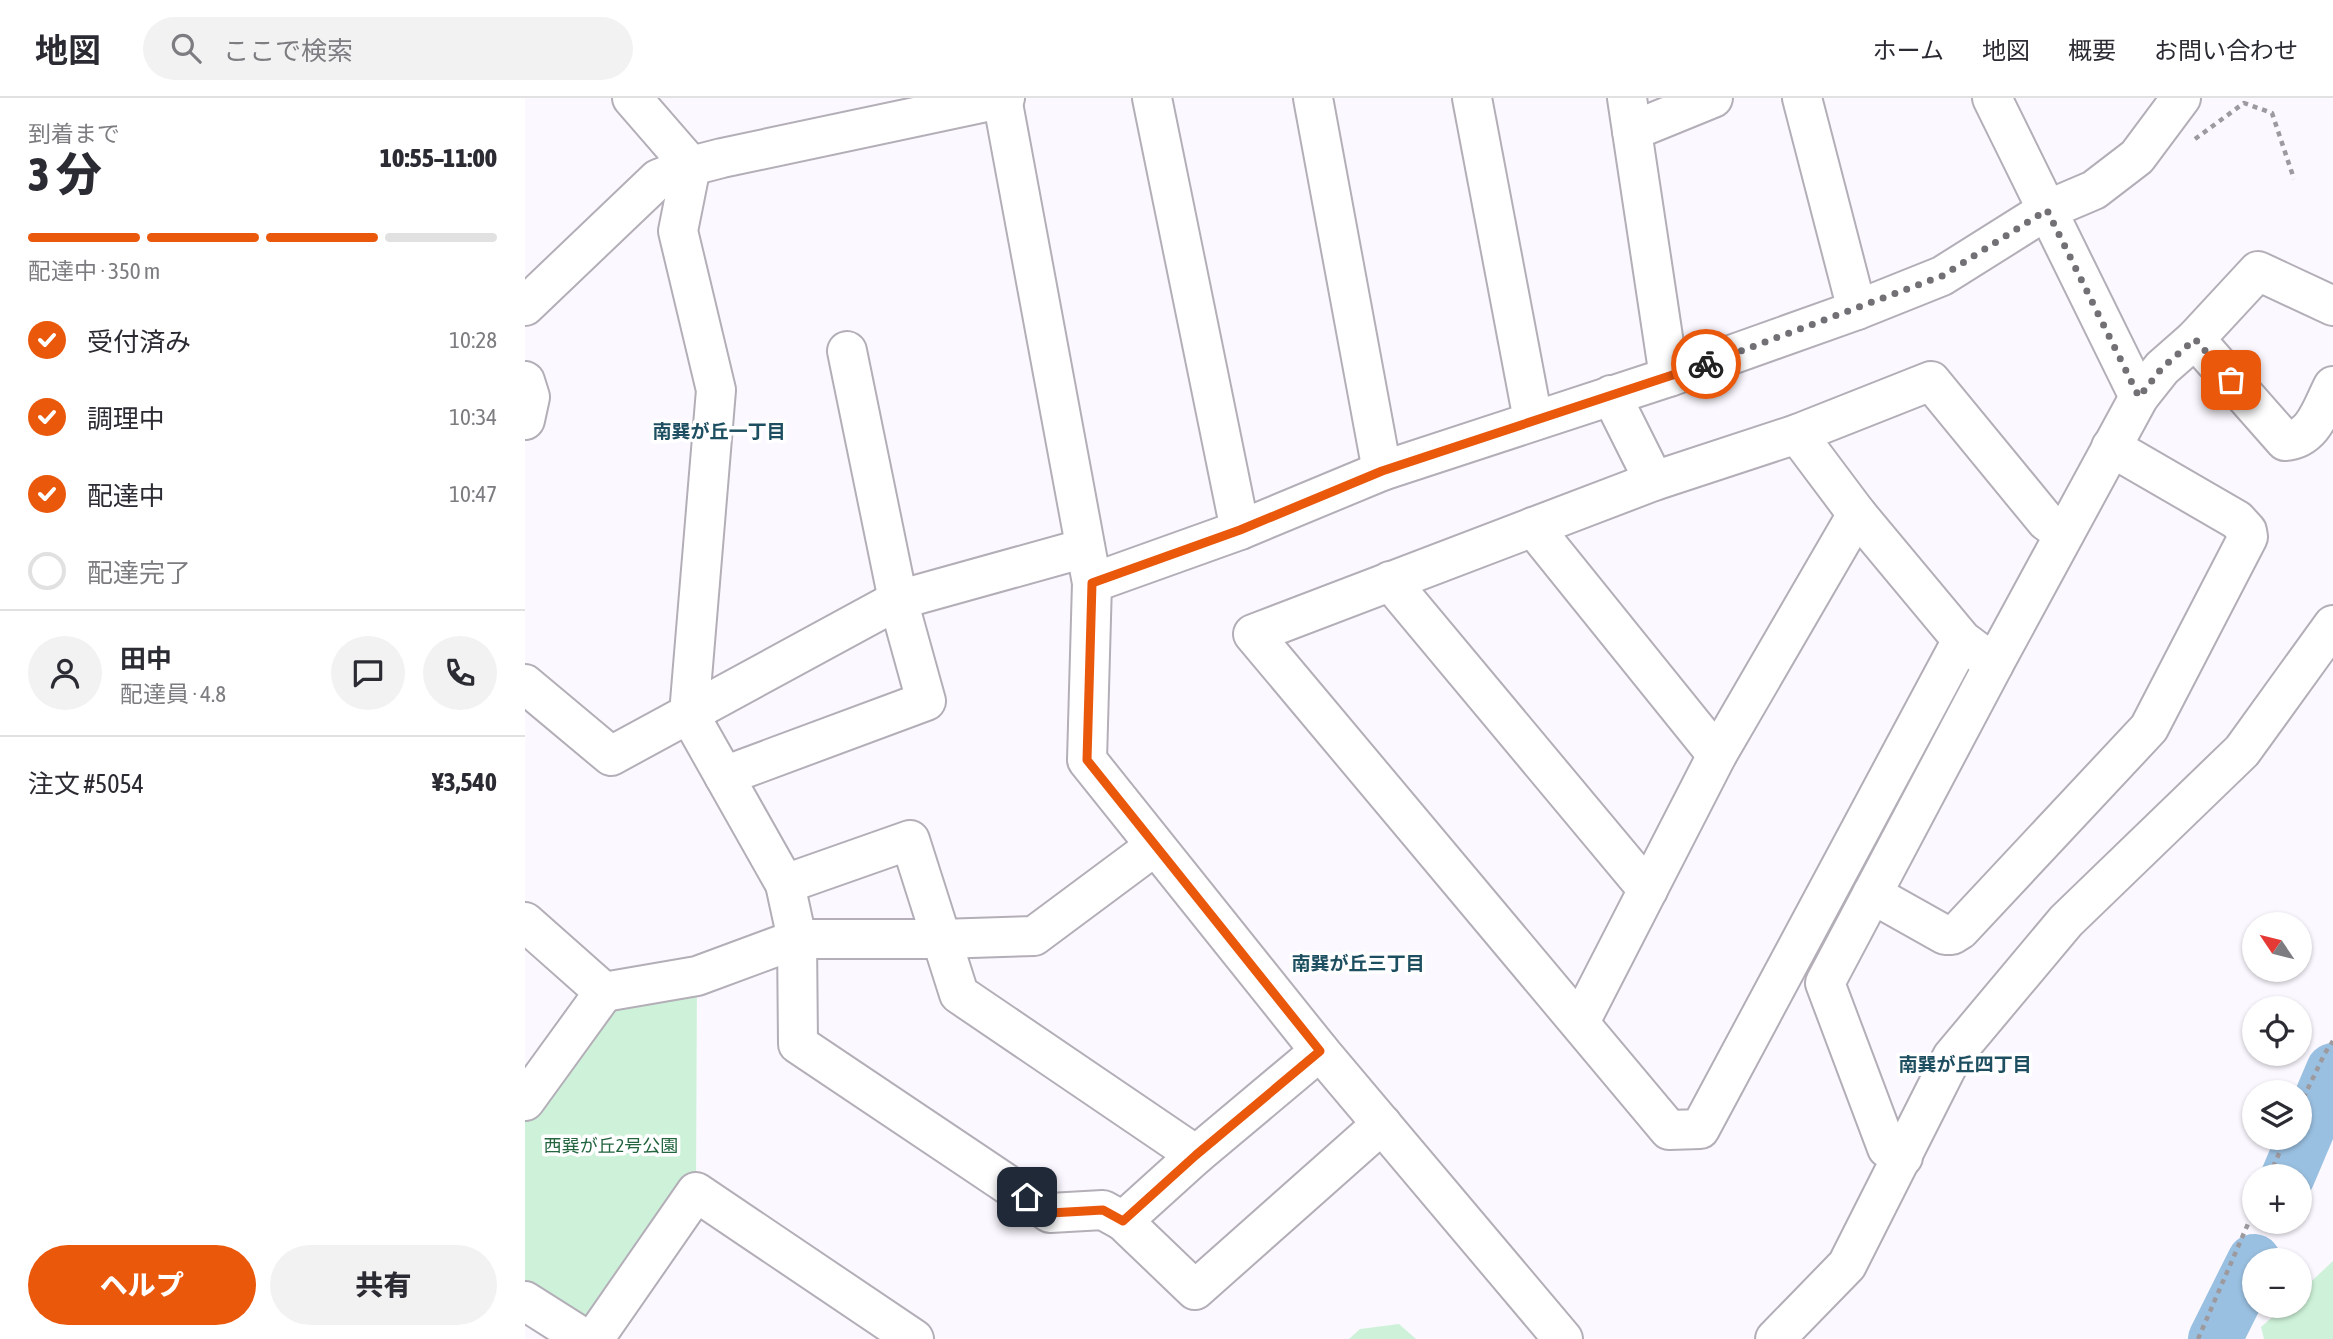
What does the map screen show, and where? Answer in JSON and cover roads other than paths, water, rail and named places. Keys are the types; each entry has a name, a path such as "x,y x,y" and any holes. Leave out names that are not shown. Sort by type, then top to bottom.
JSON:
{"street":[{"path":"632,98 691,166"},
{"path":"525,306 659,179 691,166 861,113 1003,98 1088,565 1087,760 1320,1051 1563,1339"},
{"path":"1152,98 1240,530"},
{"path":"1313,98 1382,471"},
{"path":"1472,98 1533,420"},
{"path":"1669,377 1629,115 1713,98"},
{"path":"1802,98 1857,310"},
{"path":"1992,98 2139,397"},
{"path":"525,684 611,757 898,600 1088,565 1240,530 1382,471 1669,377 1857,310 1942,276 2047,210 2094,190 2137,157 2181,98"},
{"path":"691,166 678,231 716,390 689,713 785,884 797,939 798,1045 1050,1213 1103,1210 1123,1221 1195,1290 1382,1124"},
{"path":"1903,1157 1887,1148 1825,983 2139,397 2162,368 2195,339 2258,271 2333,306"},
{"path":"2195,339 2285,441 2297,440 2311,430 2333,386"},
{"path":"724,776 926,701 898,600 847,351"},
{"path":"1962,640 1700,1129 1669,1130 1253,634 1654,481 1797,434 1931,381 2046,521 2064,534"},
{"path":"525,382 530,397 525,419"},
{"path":"1611,395 1654,481"},
{"path":"1797,434 1857,514 1962,640 1994,664"},
{"path":"1872,894 1945,935 1952,935 1960,930 2149,728 2248,537 2248,531 2237,520 2111,447"},
{"path":"1580,1022 1717,755 1857,514"},
{"path":"1533,527 1717,755"},
{"path":"1390,581 1648,890"},
{"path":"1775,1339 1847,1265 1952,1058 2066,921 2242,751 2333,625"},
{"path":"785,884 910,840 959,994 1196,1155"},
{"path":"525,1101 604,992 697,976 797,939 1034,936 1155,846"},
{"path":"525,922 604,992"},
{"path":"1123,1221 1196,1155 1320,1051"},
{"path":"594,1339 696,1192 914,1339"},
{"path":"525,1301 585,1339"}],"waterway":[{"path":"2293,1164 2333,1070"},
{"path":"2215,1339 2242,1285"}],"district":[{"name":"南巽が丘一丁目","path":"719,431"},
{"name":"南巽が丘三丁目","path":"1358,963"},
{"name":"南巽が丘四丁目","path":"1965,1064"}],"park label":[{"name":"西巽が丘2号公園","path":"611,1146"}]}
